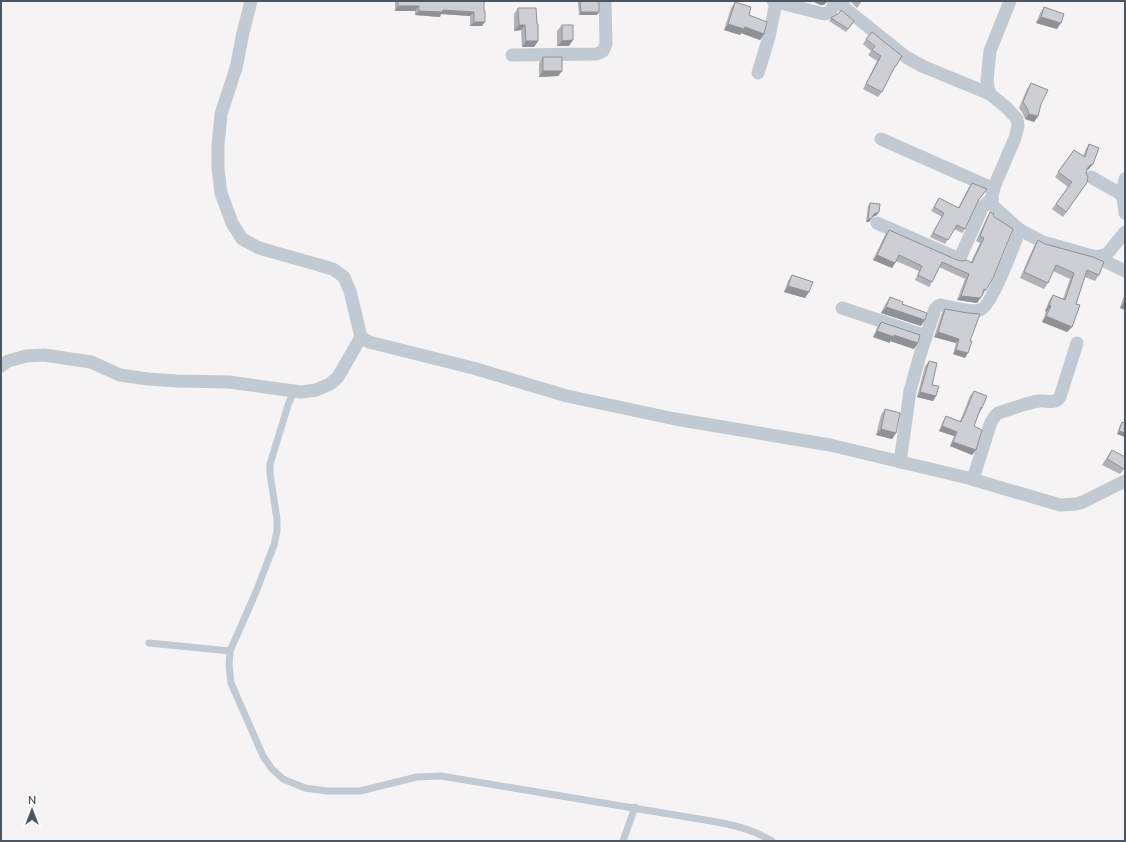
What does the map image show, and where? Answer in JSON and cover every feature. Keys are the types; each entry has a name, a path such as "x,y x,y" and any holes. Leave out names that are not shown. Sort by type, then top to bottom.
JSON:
{"street":[{"path":"1,366 8,361 26,356 44,355 91,362 120,375 177,382 229,382 301,392 316,390 330,384 338,377 361,337 350,291 344,277 333,269 258,248 242,239 232,223 221,193 218,169 218,146 221,114 236,68 243,33 252,1"},
{"path":"512,55 597,54 603,51 606,44 605,1"},
{"path":"758,73 769,37 774,1 824,14 830,12 836,1"},
{"path":"840,1 846,8 906,57 922,66 990,94 1007,108 1017,119 1018,123 1015,138 993,194 982,206 960,258 877,223"},
{"path":"990,94 987,80 990,51 1010,1"},
{"path":"881,139 993,194"},
{"path":"1091,177 1122,196"},
{"path":"1125,179 1122,196 1125,213"},
{"path":"993,194 994,207 1020,230 1043,242 1096,257 1125,271"},
{"path":"900,462 910,391 935,309 941,305 972,310 980,310 984,308 989,302 998,284 1020,230"},
{"path":"1096,257 1107,254 1125,232"},
{"path":"842,308 926,336"},
{"path":"361,337 369,342 473,368 567,396 675,419 830,445 973,479 1060,505 1083,502 1125,481"},
{"path":"973,479 991,422 995,416 998,413 1038,401 1053,402 1058,400 1060,398 1077,344"}],"lane":[{"path":"294,390 270,464 270,474 277,519 277,531 274,545 256,592 230,652 229,665 231,683 263,756 272,769 283,779 305,788 327,791 360,790 417,777 440,776 635,807 718,822 743,827 772,841"},
{"path":"148,643 230,652"},
{"path":"623,841 635,807"}],"building":[{"path":"398,1 484,1 485,22 474,22 474,12 443,10 443,12 419,11 419,6 398,6"},
{"path":"580,1 599,1 599,12 581,12"},
{"path":"735,2 751,7 749,15 767,22 764,34 745,27 744,29 728,24"},
{"path":"1044,7 1064,14 1061,23 1041,17"},
{"path":"518,8 536,8 538,41 526,41 525,25 519,25"},
{"path":"841,10 854,21 848,29 831,18"},
{"path":"562,25 573,25 573,40 562,41"},
{"path":"872,32 902,56 895,66 882,92 866,84 881,56 872,50 875,46 866,39"},
{"path":"543,57 562,57 562,71 543,71"},
{"path":"1031,83 1048,90 1041,104 1038,116 1029,114 1023,102"},
{"path":"1089,144 1099,148 1093,164 1087,169 1086,173 1088,181 1066,212 1056,204 1072,182 1058,172 1074,150 1085,157"},
{"path":"972,183 987,189 979,199 965,229 957,225 948,240 933,233 944,213 934,207 939,198 959,208"},
{"path":"870,203 880,204 879,212 874,214 871,219 868,219"},
{"path":"990,212 994,214 993,216 1013,229 993,278 986,290 984,289 980,298 961,296 969,274 942,262 932,282 918,275 922,266 899,255 895,263 877,255 889,230 957,260 967,260 972,263 984,238 980,236"},
{"path":"1038,240 1045,244 1093,257 1104,262 1099,275 1087,270 1076,304 1080,305 1072,327 1046,316 1051,306 1049,305 1053,295 1065,300 1074,273 1056,265 1048,283 1024,272"},
{"path":"792,275 813,282 809,292 788,286"},
{"path":"890,297 903,302 902,304 927,313 925,320 886,307"},
{"path":"945,309 980,314 970,341 972,341 968,353 956,350 959,339 938,332"},
{"path":"881,322 920,335 918,343 877,331"},
{"path":"929,361 937,363 932,385 939,386 936,396 920,392"},
{"path":"974,391 987,396 974,426 982,430 976,450 953,442 957,432 942,426 946,416 961,422"},
{"path":"885,409 900,413 896,433 881,429"},
{"path":"1122,422 1125,423 1125,433 1119,431"},
{"path":"1112,450 1125,457 1124,469 1107,459"}]}
